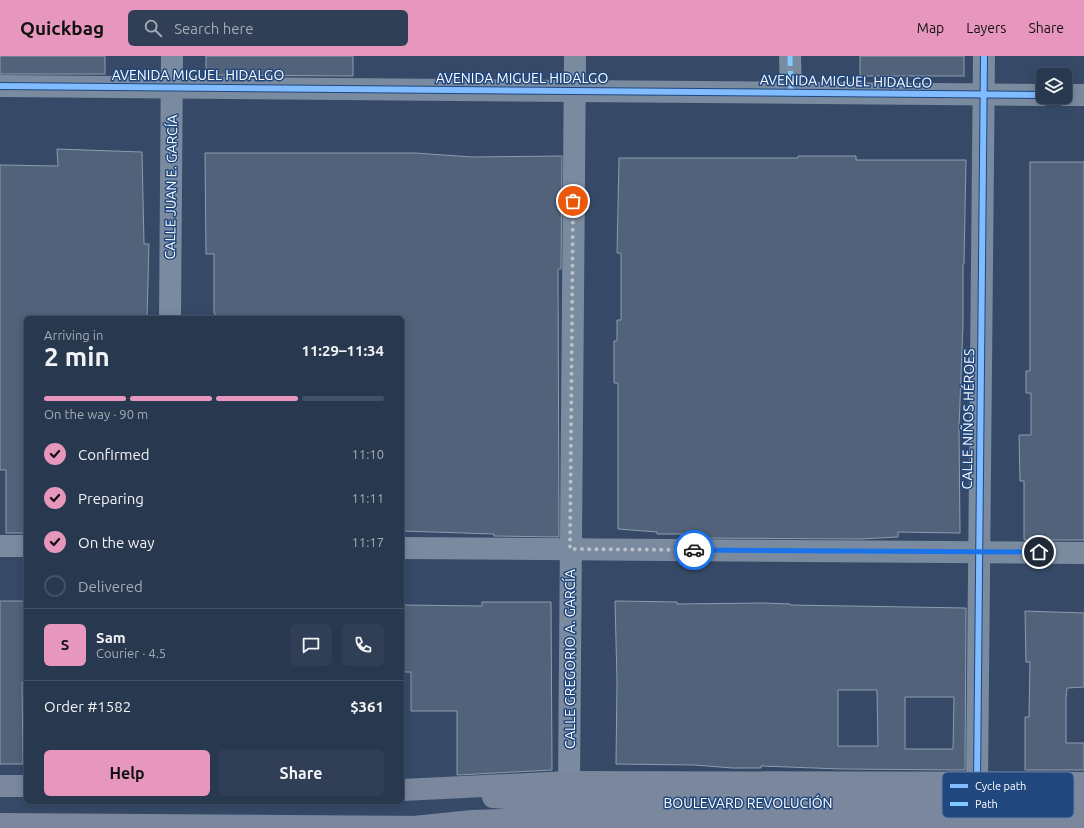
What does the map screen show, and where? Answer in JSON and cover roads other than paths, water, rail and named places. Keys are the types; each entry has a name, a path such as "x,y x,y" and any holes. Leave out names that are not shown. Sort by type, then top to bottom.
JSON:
{"main road":[{"path":"408,790 568,782 942,782"},
{"path":"1074,783 1084,783"},
{"path":"0,786 24,786"},
{"name":"BOULEVARD REVOLUCIÓN","path":"408,790 559,802 608,810 942,818"},
{"name":"BOULEVARD REVOLUCIÓN","path":"1074,804 1084,804"},
{"name":"BOULEVARD REVOLUCIÓN","path":"414,827 608,810 942,806"},
{"name":"BOULEVARD REVOLUCIÓN","path":"954,818 1084,821"},
{"name":"BOULEVARD REVOLUCIÓN","path":"0,824 166,827 463,828"}],"street":[{"name":"CALLE JUAN E. GARCÍA","path":"170,316 172,56"},
{"name":"CALLE GREGORIO A. GARCÍA","path":"568,782 575,56"},
{"path":"790,56 791,92"},
{"name":"CALLE NIÑOS HÉROES","path":"977,772 984,56"},
{"name":"AVENIDA MIGUEL HIDALGO","path":"0,86 1036,94"},
{"path":"1072,95 1084,95"},
{"path":"0,546 24,546"},
{"path":"404,548 1084,553"}]}
